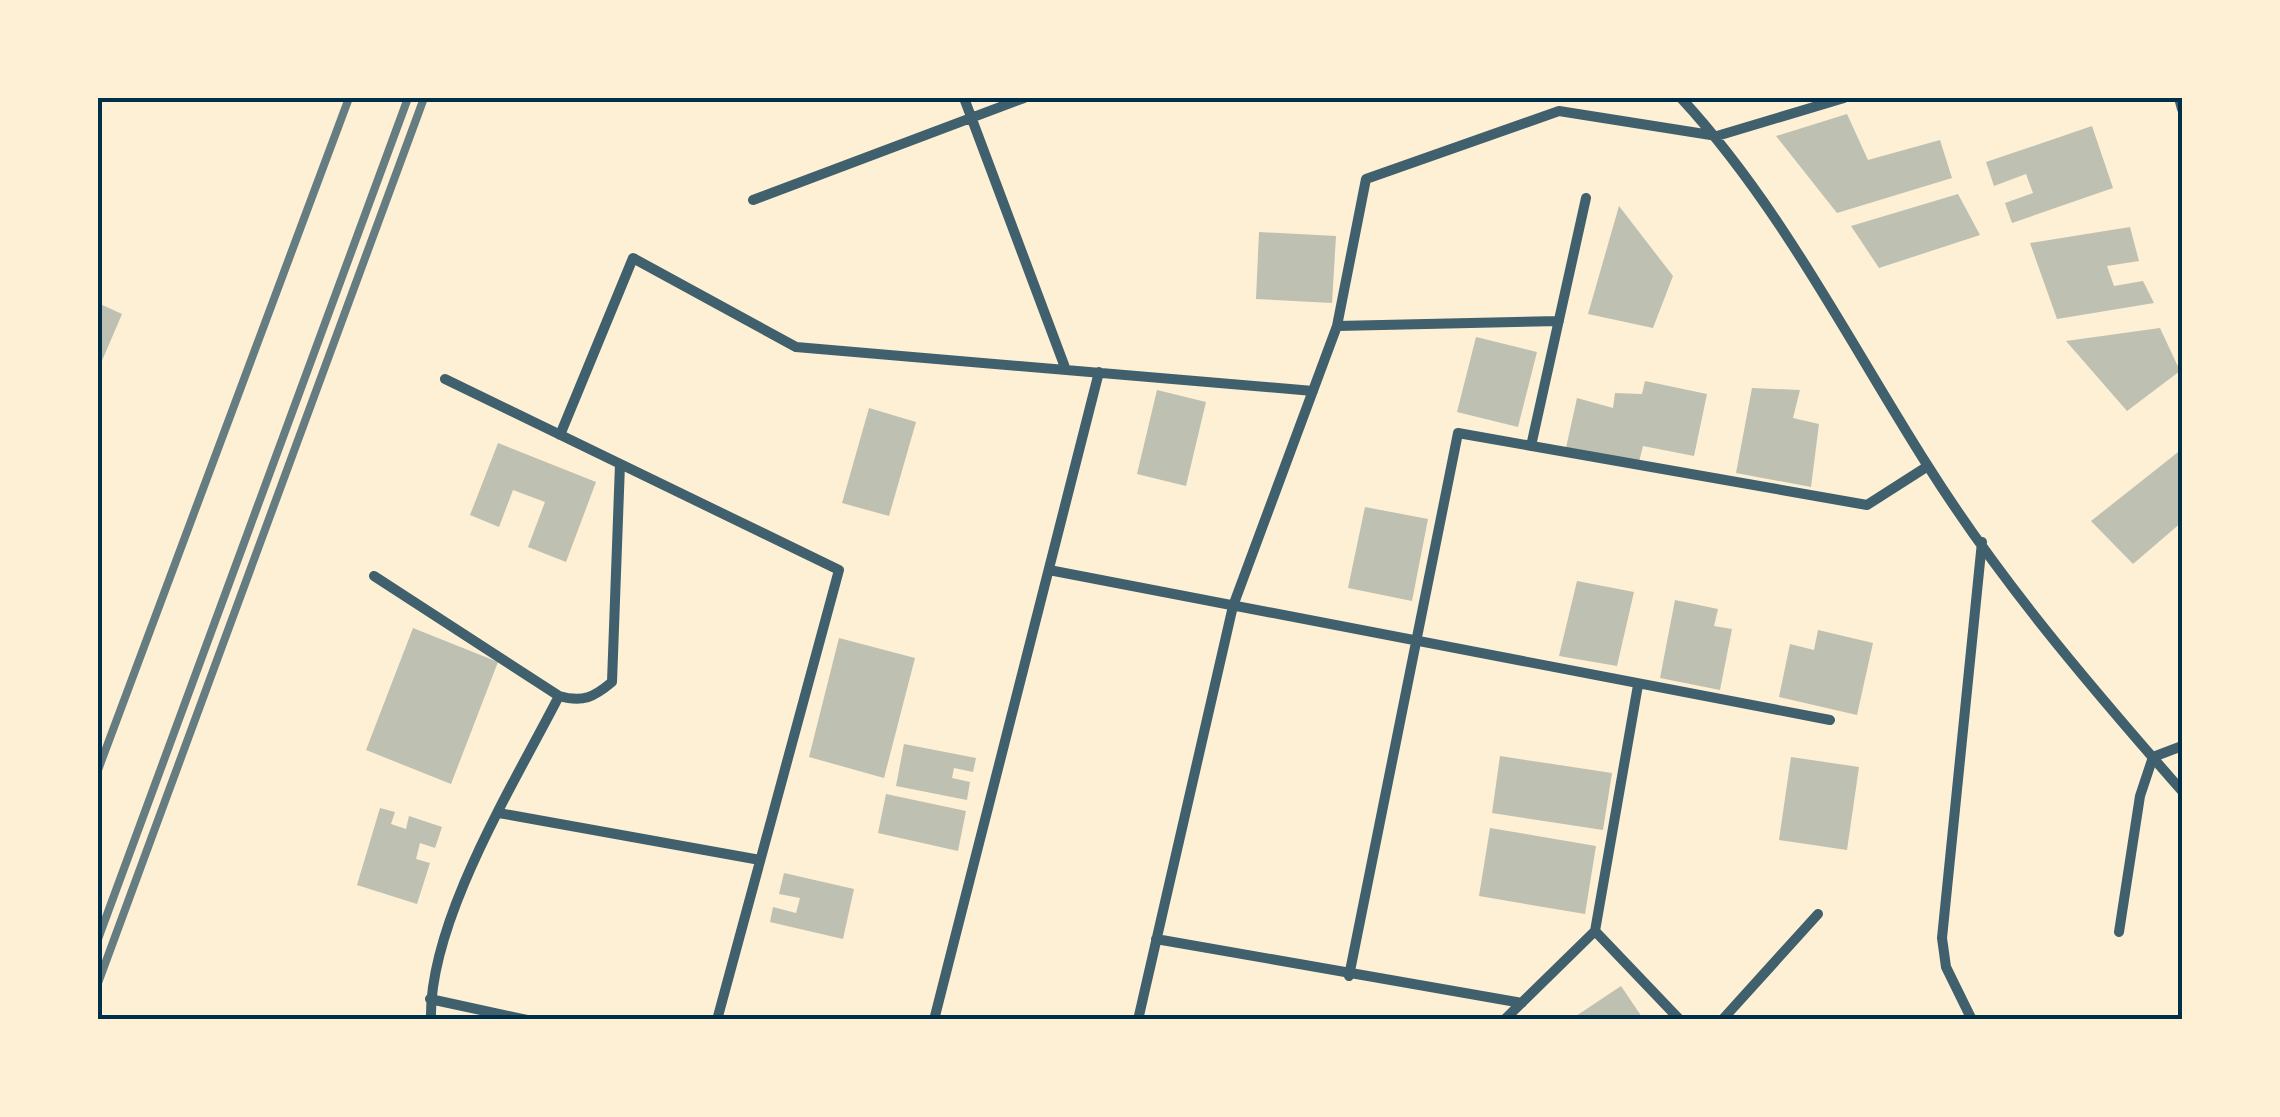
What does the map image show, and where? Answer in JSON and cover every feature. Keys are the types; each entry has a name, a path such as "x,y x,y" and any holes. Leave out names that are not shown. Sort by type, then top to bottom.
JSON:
{"street":[{"path":"964,98 1066,370"},
{"path":"753,200 1024,98"},
{"path":"1682,98 1717,136 1818,287 1928,466 2062,655 2182,791"},
{"path":"1138,1020 1232,606 1337,326 1366,180 1558,111 1717,136 1844,98"},
{"path":"2179,98 2182,109"},
{"path":"1531,446 1586,198"},
{"path":"560,435 633,258 796,346 1313,390"},
{"path":"1337,326 1558,321"},
{"path":"934,1020 1099,372"},
{"path":"446,379 838,570 717,1020"},
{"path":"1349,976 1458,433 1867,504 1928,466"},
{"path":"374,576 559,696 575,700 593,698 612,682 620,464"},
{"path":"1972,1020 1946,966 1942,938 1982,542"},
{"path":"1049,570 1830,720"},
{"path":"1504,1020 1595,931 1638,685"},
{"path":"430,1020 430,998 457,902 559,696"},
{"path":"2119,932 2140,796 2153,758 2182,746"},
{"path":"499,812 760,860"},
{"path":"1722,1020 1818,914"},
{"path":"1595,931 1680,1020"},
{"path":"1156,939 1349,976 1522,1002"},
{"path":"430,998 527,1020"}],"building":[{"path":"1847,114 1868,160 1940,140 1952,178 1837,213 1776,136"},
{"path":"2092,126 2113,188 2012,223 2005,203 2033,193 2026,174 1994,186 1986,162"},
{"path":"1958,194 1980,235 1879,268 1851,226"},
{"path":"1619,206 1673,276 1653,328 1588,314"},
{"path":"2130,227 2139,261 2107,266 2114,286 2143,281 2154,303 2057,319 2030,243"},
{"path":"1259,232 1336,236 1332,303 1256,299"},
{"path":"98,303 122,314 98,370"},
{"path":"2160,328 2180,371 2127,411 2066,341"},
{"path":"1476,337 1537,352 1518,427 1457,412"},
{"path":"1645,381 1707,394 1694,456 1643,446 1639,462 1566,448 1577,398 1613,408 1615,393 1642,394"},
{"path":"1752,388 1800,390 1793,418 1819,424 1811,487 1736,473"},
{"path":"1157,390 1206,402 1186,486 1137,474"},
{"path":"869,408 916,422 889,516 842,503"},
{"path":"498,443 596,482 566,562 528,547 545,502 513,490 499,527 470,515"},
{"path":"2182,449 2182,522 2133,564 2091,521"},
{"path":"1365,507 1428,519 1412,601 1348,588"},
{"path":"1577,581 1634,592 1617,666 1559,656"},
{"path":"1675,600 1718,609 1714,626 1732,629 1720,690 1660,678"},
{"path":"413,628 498,662 451,784 366,750"},
{"path":"1818,630 1873,643 1857,715 1779,697 1790,644 1814,650"},
{"path":"839,638 915,658 884,778 809,757"},
{"path":"904,744 976,758 973,772 954,768 952,778 970,782 967,800 896,786"},
{"path":"1500,756 1612,773 1603,830 1492,813"},
{"path":"1791,757 1859,767 1847,850 1779,840"},
{"path":"886,794 966,811 958,851 878,833"},
{"path":"380,808 395,812 391,824 406,829 409,816 442,827 435,848 420,843 416,859 430,863 417,904 357,885"},
{"path":"1490,828 1596,846 1585,914 1479,896"},
{"path":"784,873 854,889 843,939 770,922 773,907 796,913 800,898 779,894"},
{"path":"1621,986 1644,1020 1570,1020"}],"railway":[{"path":"98,770 349,98"},
{"path":"98,939 408,98"},
{"path":"98,983 424,98"}]}
